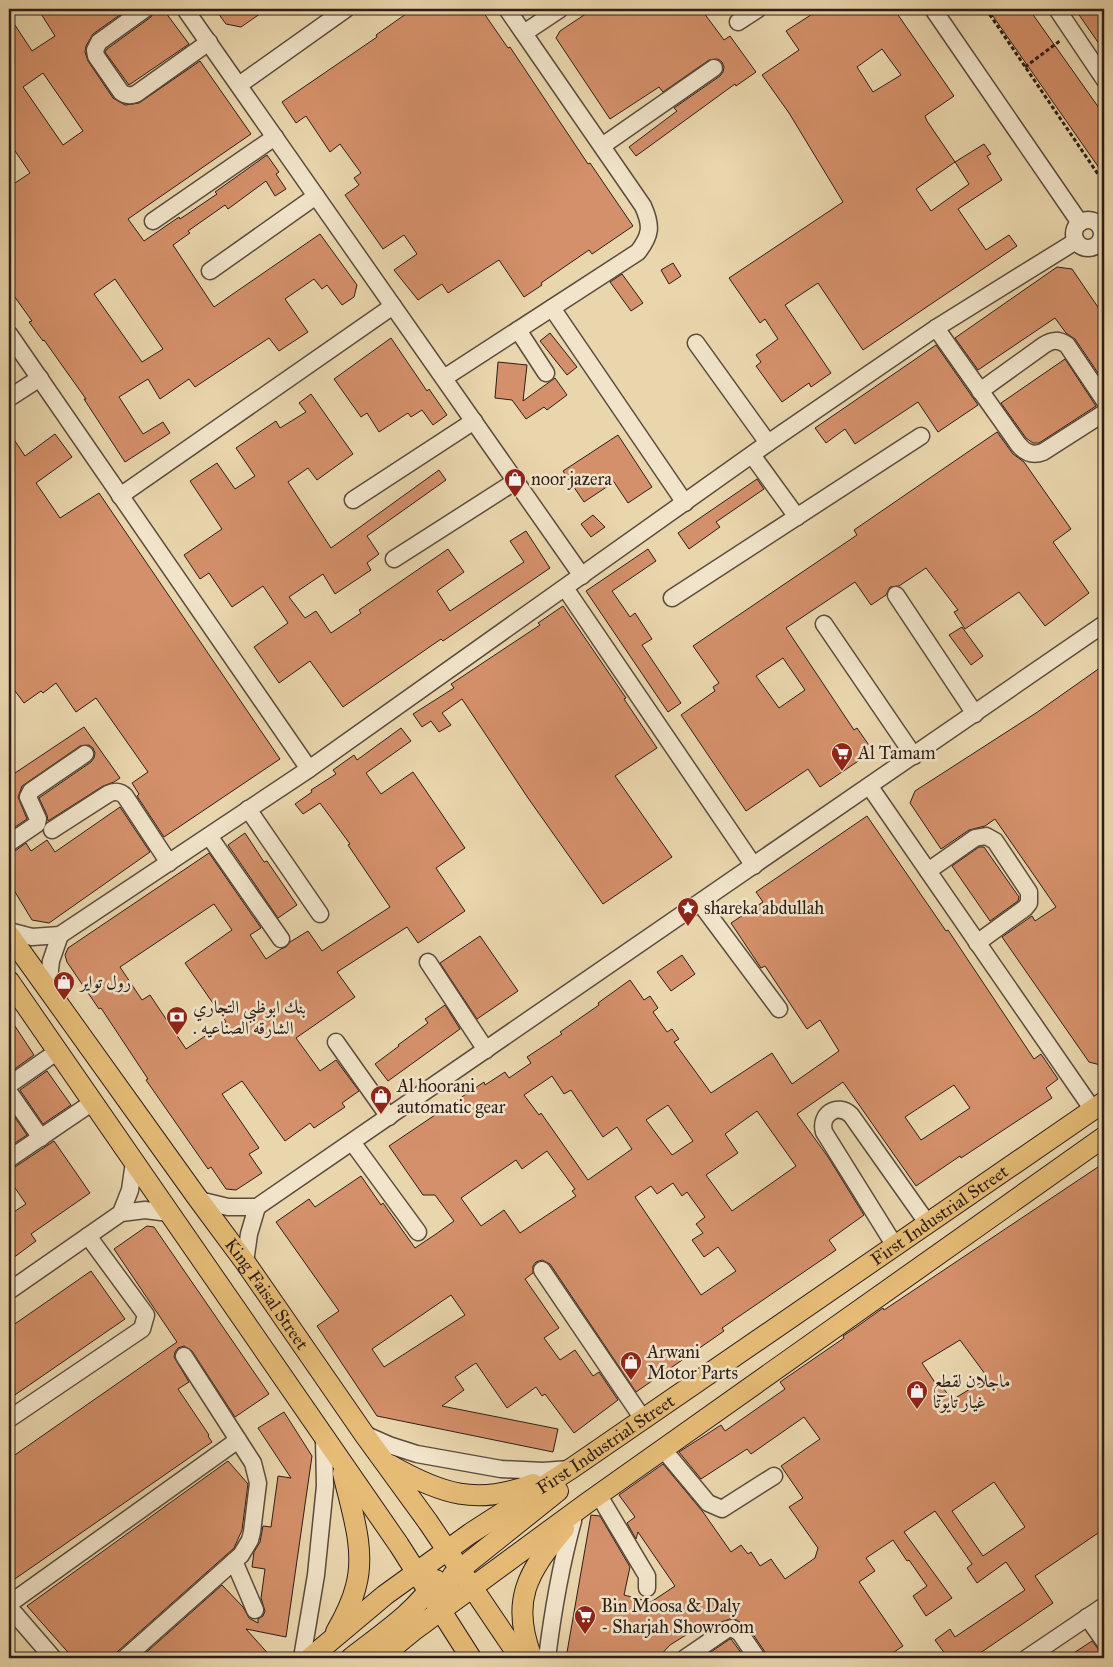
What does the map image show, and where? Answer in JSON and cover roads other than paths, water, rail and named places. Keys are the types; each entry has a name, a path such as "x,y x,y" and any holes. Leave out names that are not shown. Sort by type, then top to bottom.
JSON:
{"main road":[{"name":"King Faisal Street","path":"9,935 245,1262 364,1434 386,1462 460,1568 520,1658"},
{"name":"King Faisal Street","path":"9,981 416,1571 471,1658"},
{"name":"First Industrial Street","path":"310,1658 416,1571 470,1533 572,1468 1099,1106"},
{"name":"First Industrial Street","path":"380,1658 440,1611 593,1498 1100,1145"},
{"path":"386,1462 434,1487 452,1493 475,1496 501,1494 523,1488 572,1468"},
{"path":"333,1639 352,1600 360,1569 358,1544 341,1463"},
{"path":"440,1611 446,1585 460,1568 557,1492 566,1482 572,1468"},
{"path":"532,1658 522,1624 525,1590 530,1576 543,1553 593,1498"},
{"path":"351,1658 402,1617 428,1592 441,1570 447,1550"}],"street":[{"path":"144,9 99,42 96,47 96,56 124,95 136,94 209,42"},
{"path":"185,9 582,576"},
{"path":"239,85 346,9"},
{"path":"444,378 638,252 646,241 649,230 649,218 643,206 507,9"},
{"path":"524,33 560,9"},
{"path":"738,22 758,9"},
{"path":"933,9 1080,222"},
{"path":"1057,9 1104,79"},
{"path":"602,146 714,68"},
{"path":"153,221 275,137"},
{"path":"210,271 316,196"},
{"path":"1092,220 1102,223 1100,251 1083,247 1076,241 1074,233 1080,222 1092,220"},
{"path":"9,931 32,936 60,935 309,769 768,443 936,328 1076,241"},
{"path":"120,496 393,306"},
{"path":"552,308 685,503"},
{"path":"936,328 1021,448 1029,453 1039,454 1048,450 1104,413"},
{"path":"518,330 546,373"},
{"path":"9,334 309,769"},
{"path":"980,391 1044,345 1052,341 1058,341 1067,345 1104,400"},
{"path":"696,343 768,443"},
{"path":"9,398 40,378"},
{"path":"353,500 474,421"},
{"path":"672,598 921,436"},
{"path":"752,455 797,517"},
{"path":"394,559 516,481"},
{"path":"565,588 754,866"},
{"path":"896,595 975,714"},
{"path":"824,624 914,756"},
{"path":"199,1200 228,1207 257,1207 870,787 1104,624"},
{"path":"9,843 37,824 38,818 28,797 31,791 86,754"},
{"path":"870,787 977,943 1099,1106"},
{"path":"52,830 111,792 119,792 125,796 169,863"},
{"path":"248,809 320,914"},
{"path":"209,836 281,939"},
{"path":"928,872 975,838 986,836 995,841 1029,892 1030,898 1025,908 977,943"},
{"path":"700,903 779,1009"},
{"path":"48,988 51,961 60,935"},
{"path":"428,962 486,1050"},
{"path":"336,1042 388,1117"},
{"path":"9,1085 58,1051"},
{"path":"9,1092 41,1138"},
{"path":"9,1160 93,1102"},
{"path":"895,1246 824,1132 824,1119 830,1112 843,1110 851,1115 928,1224"},
{"path":"352,1142 418,1232"},
{"path":"121,1213 130,1190 134,1162"},
{"path":"245,1262 249,1234 257,1207"},
{"path":"9,1291 121,1213 145,1210 169,1213"},
{"path":"9,1419 142,1329 146,1315 88,1236"},
{"path":"542,1270 643,1419"},
{"path":"125,1658 234,1561 246,1548 250,1540 258,1490 257,1476 253,1463 184,1356"},
{"path":"364,1434 417,1454 500,1469 543,1471 572,1468"},
{"path":"302,1658 316,1575 325,1486 324,1439"},
{"path":"49,1657 9,1605 238,1440"},
{"path":"662,1449 708,1503 717,1508 722,1509 774,1476"},
{"path":"593,1498 647,1576 647,1588"},
{"path":"547,1658 559,1573 574,1519"},
{"path":"234,1561 255,1610"},
{"path":"1027,1658 1104,1606"},
{"path":"1087,1617 1104,1642"},
{"path":"685,1658 726,1630 732,1628 740,1633 757,1658"}],"place":[{"name":"noor jazera","path":"515,498"},
{"name":"Al Tamam","path":"842,772"},
{"name":"shareka abdullah","path":"688,927"},
{"name":"رول تواير","path":"64,1001"},
{"name":"بنك ابوظبي التجاري . الشارقه الصناعيه","path":"177,1036"},
{"name":"Al hoorani automatic gear","path":"381,1115"},
{"name":"Arwani Motor Parts","path":"631,1381"},
{"name":"ماجلان لقطع غيار تايوتا","path":"917,1410"},
{"name":"Bin Moosa & Daly - Sharjah Showroom","path":"585,1635"}]}
